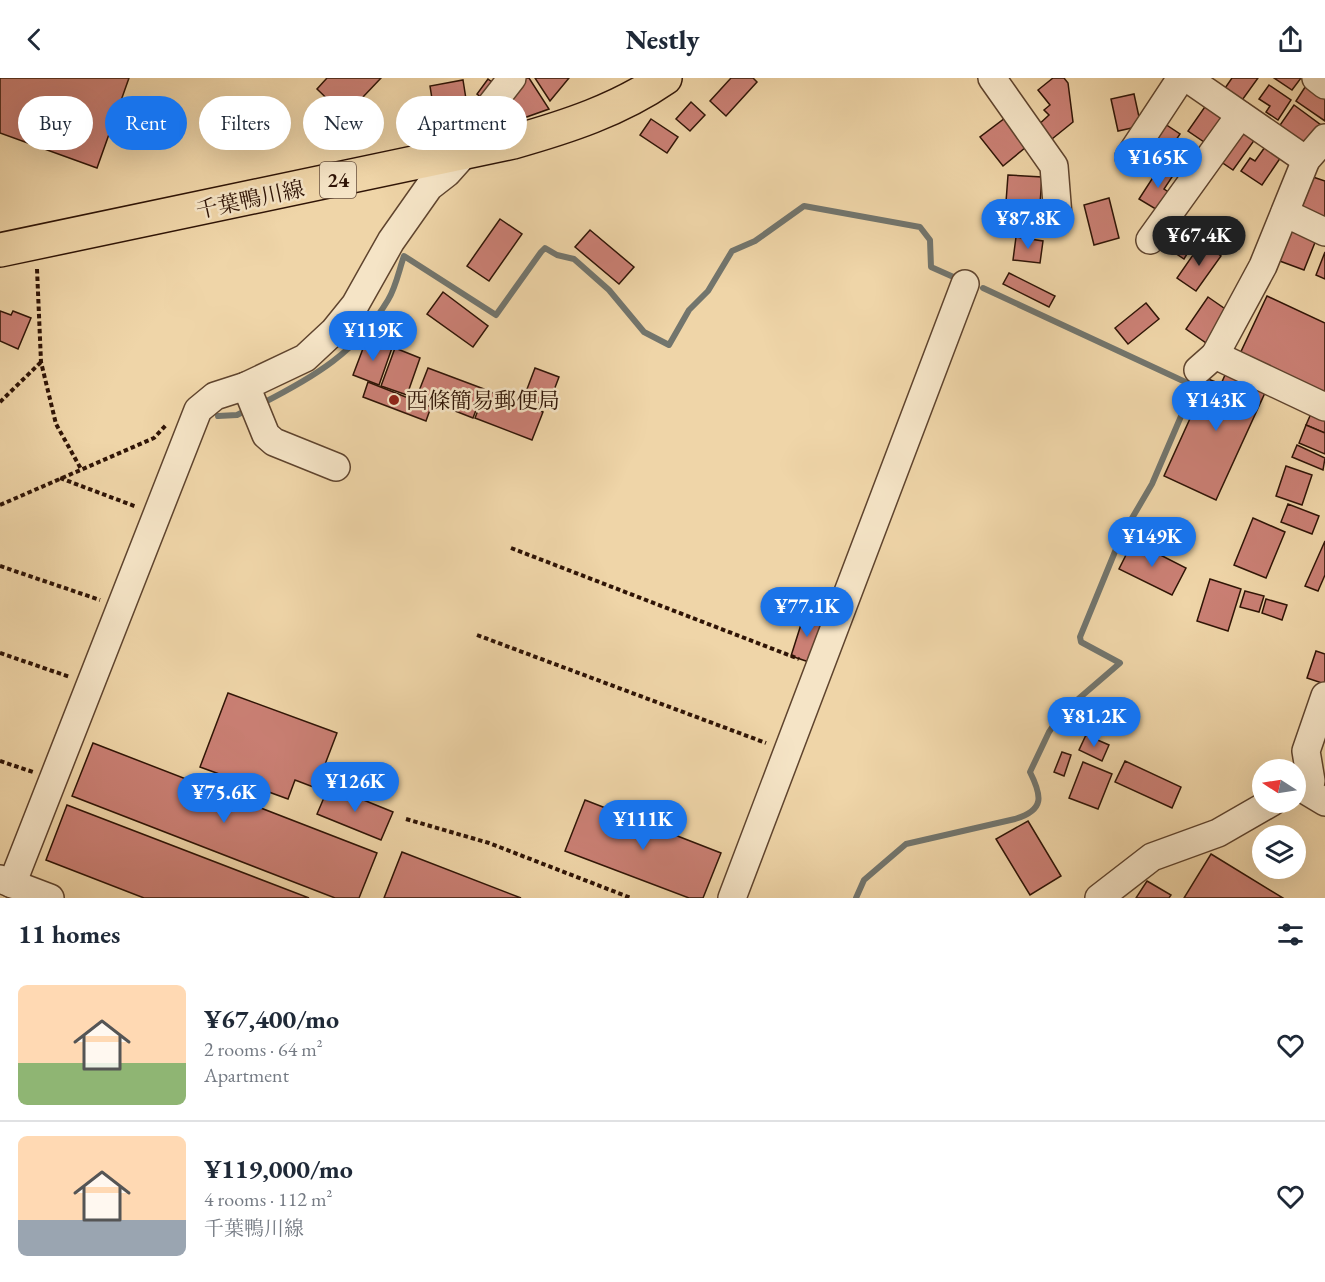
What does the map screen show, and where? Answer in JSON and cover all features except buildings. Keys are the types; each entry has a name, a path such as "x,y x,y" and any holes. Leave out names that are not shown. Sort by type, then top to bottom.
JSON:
{"main road":[{"name":"千葉鴨川線","path":"0,250 464,154 565,128 618,106 665,78"}],"street":[{"path":"50,898 6,881 53,779 198,410 215,396 251,399 305,358 334,331 355,305 392,241 429,187 447,173 464,154 491,105 512,78"},
{"path":"992,78 1054,166 1058,216"},
{"path":"1129,157 1181,78"},
{"path":"1187,78 1306,160"},
{"path":"1316,78 1325,85"},
{"path":"1150,240 1240,115"},
{"path":"1325,138 1306,160 1263,266 1206,362 1325,407"},
{"path":"1285,213 1325,232"},
{"path":"732,898 965,284"},
{"path":"251,399 266,435 274,442 336,467"},
{"path":"1311,787 1306,750 1325,696"},
{"path":"1099,898 1152,857 1218,832 1252,813"}],"path":[{"path":"36,243 41,362 56,424 81,469"},
{"path":"0,402 41,362"},
{"path":"0,505 154,438 170,420"},
{"path":"60,478 157,514"},
{"path":"511,548 820,667"},
{"path":"0,566 121,607"},
{"path":"477,635 788,751"},
{"path":"0,653 91,684"},
{"path":"0,761 53,779"},
{"path":"406,819 489,843 631,898"}],"waterway":[{"path":"261,404 316,373 348,349 363,334 391,295 404,256 496,315 545,248 557,255 574,259 609,290 644,332 669,345 689,310 708,291 732,251 755,241 804,206 920,227 930,240 931,267 958,279"},
{"path":"856,898 864,880 906,844 1015,819 1036,807 1037,788 1030,772 1049,732 1062,713 1120,663 1081,642 1080,637 1121,537 1152,484 1194,386 983,288"},
{"path":"218,416 237,415 249,409"}],"place":[{"name":"西條簡易郵便局","path":"394,400"}]}
